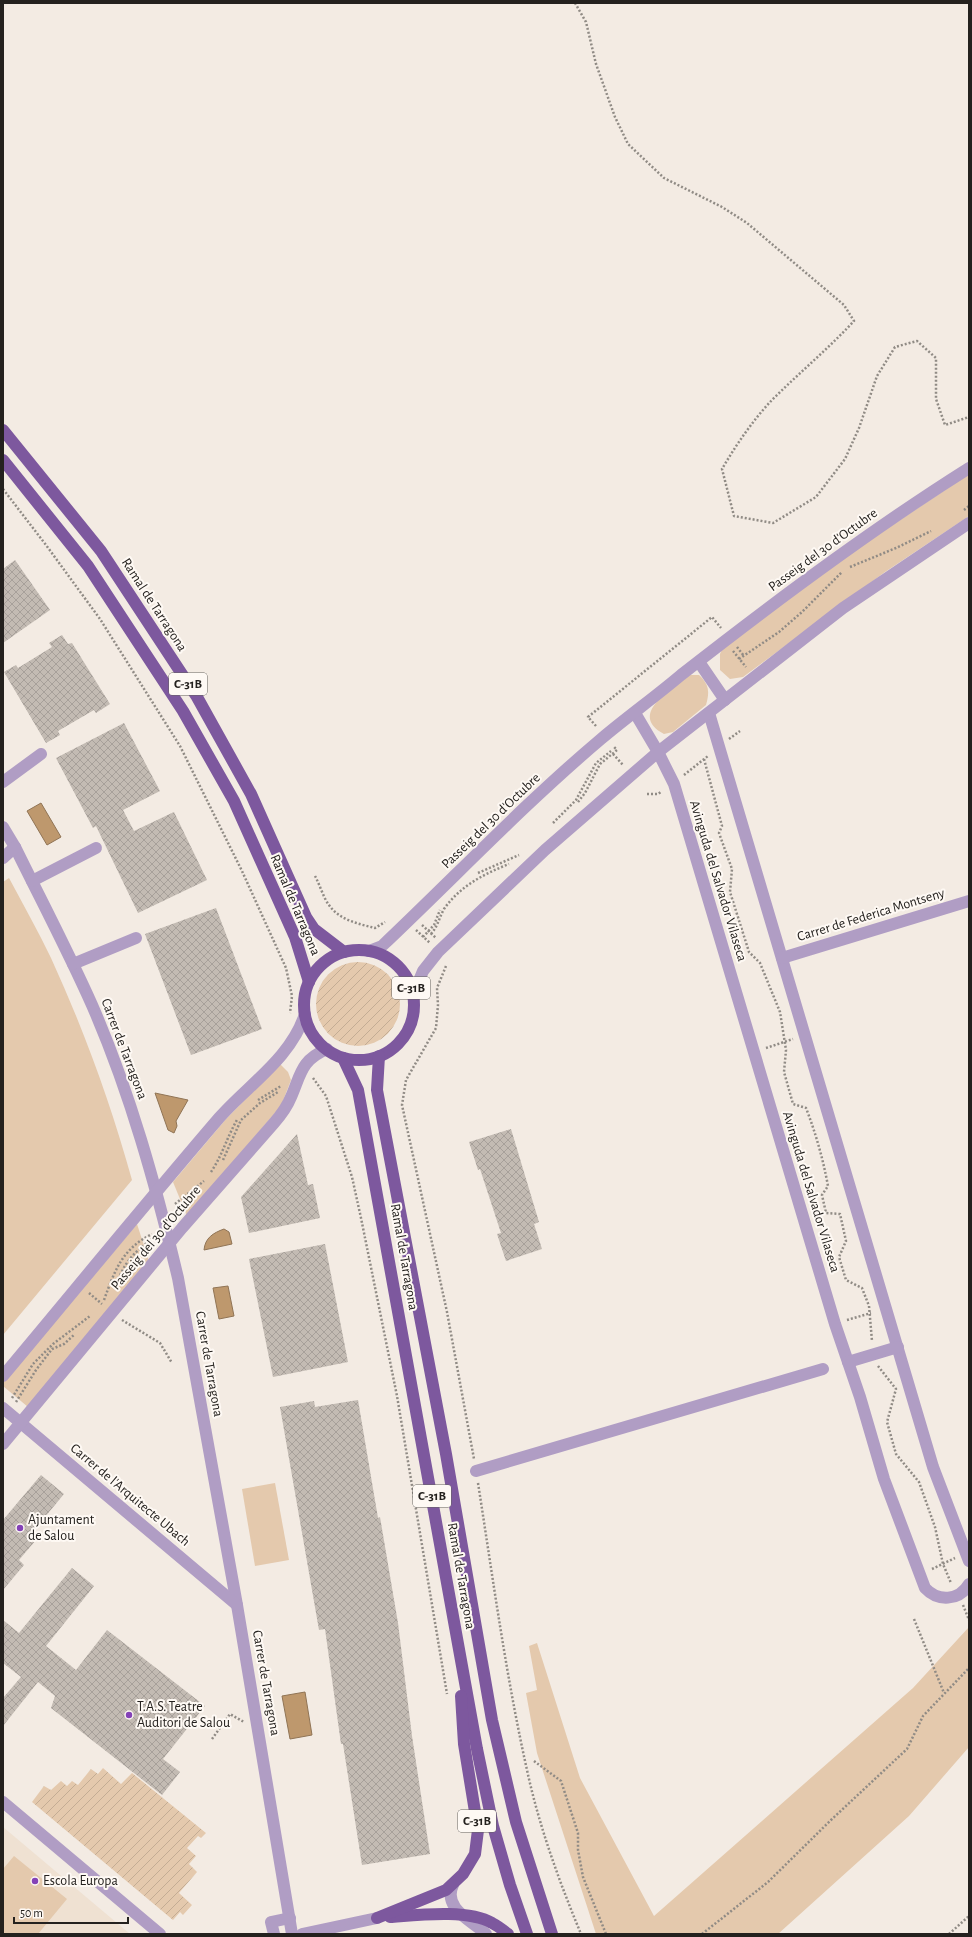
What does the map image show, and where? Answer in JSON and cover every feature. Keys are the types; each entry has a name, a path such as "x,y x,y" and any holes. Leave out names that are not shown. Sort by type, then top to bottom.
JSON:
{"main road":[{"name":"Ramal de Tarragona","path":"3,430 101,551 197,697 251,794 306,917 314,929 344,952"},
{"name":"Ramal de Tarragona","path":"3,460 88,566 183,711 234,801 295,937 309,982"},
{"name":"C-31B","path":"356,950 369,951 389,959 405,974 413,995 414,1010 411,1025 403,1038 392,1049 379,1056 355,1060 343,1058 326,1049 316,1040 309,1028 305,1014 305,998 309,982 323,964 344,952 356,950"},
{"name":"Ramal de Tarragona","path":"379,1056 377,1090 446,1454 492,1720 516,1822 552,1934"},
{"name":"Ramal de Tarragona","path":"343,1058 358,1090 462,1666 493,1826 510,1885 527,1934"},
{"name":"C-31B","path":"377,1918 440,1894 453,1885 471,1864 475,1854 478,1841 476,1815 464,1744 461,1703 462,1666"},
{"path":"377,1918 422,1915 465,1916 492,1923 508,1934"}],"street":[{"name":"Passeig del 30 d'Octubre","path":"369,951 382,946 412,921 502,829 601,739 699,662 884,524 969,468"},
{"path":"413,995 423,971 439,947 545,850 658,752 843,608 969,522"},
{"path":"699,662 725,700"},
{"path":"635,713 658,752"},
{"path":"709,713 933,1467 964,1559"},
{"name":"Avinguda del Salvador Vilaseca","path":"658,752 674,784 835,1324 884,1479 925,1588 937,1597 947,1598 957,1596"},
{"path":"3,782 41,754"},
{"name":"Carrer de Tarragona","path":"3,827 32,881 92,1006 123,1086 170,1245 178,1278 237,1605 292,1934"},
{"path":"3,858 15,847"},
{"path":"32,881 96,848"},
{"name":"Carrer de Federica Montseny","path":"782,958 969,901"},
{"path":"73,964 136,938"},
{"name":"Passeig del 30 d'Octubre","path":"3,1376 220,1117 285,1051 297,1034 305,1014"},
{"name":"Passeig del 30 d'Octubre","path":"3,1444 170,1245 182,1228 274,1123 288,1104 304,1066 315,1054 326,1049"},
{"path":"848,1362 898,1347"},
{"path":"476,1472 823,1369"},
{"name":"Carrer de l'Arquitecte Ubach","path":"6,1410 237,1605"},
{"path":"957,1596 965,1590 969,1584"},
{"path":"3,1802 160,1934"},
{"path":"453,1885 450,1891 450,1900 458,1911 483,1932"},
{"path":"270,1926 290,1918"},
{"path":"302,1934 377,1918"}],"path":[{"path":"575,3 586,22 596,64 614,117 628,144 664,178 722,207 747,223 844,305 854,321 772,401 733,451 722,469 734,516 773,524 816,497 845,459 859,428 877,376 895,347 917,341 936,358 936,399 945,425 969,417"},
{"path":"3,489 100,619 180,746 242,871 286,968 292,996 289,1016"},
{"path":"960,512 969,506"},
{"path":"739,659 779,632 802,612 846,568 896,548 937,528"},
{"path":"732,649 747,668"},
{"path":"647,794 658,794 674,784 740,731"},
{"path":"607,747 626,770"},
{"path":"548,828 576,800 596,764 611,751"},
{"path":"704,759 722,826 719,833 732,869 730,892 749,952 760,962 780,1012 786,1050 784,1072 788,1090 793,1104 806,1108 824,1163 828,1186 822,1195 823,1205 826,1213 840,1214 846,1241 839,1257 846,1280 862,1288 870,1313 873,1348"},
{"path":"423,937 434,925 441,906 474,876 516,857 523,852"},
{"path":"315,876 329,905 337,914 355,923 375,928 389,919"},
{"path":"412,921 428,931 439,947"},
{"path":"412,921 423,937 439,947"},
{"path":"449,963 445,968 437,988 438,1005 436,1028 406,1080 402,1105 447,1312 476,1472 508,1669 527,1771 550,1851 580,1934"},
{"path":"763,1049 797,1038"},
{"path":"304,1066 326,1096 357,1197 397,1396 448,1695"},
{"path":"210,1173 219,1161 228,1137 238,1119 258,1100 283,1083"},
{"path":"220,1166 241,1120 260,1103 278,1093 283,1088"},
{"path":"175,1204 206,1179"},
{"path":"102,1305 123,1256 138,1241 152,1234"},
{"path":"113,1290 124,1265 132,1254 153,1238"},
{"path":"87,1292 102,1305"},
{"path":"97,1308 110,1297"},
{"path":"6,1410 33,1364 53,1344 93,1312"},
{"path":"845,1321 875,1312"},
{"path":"117,1316 128,1325 160,1343 172,1363"},
{"path":"84,1326 94,1317"},
{"path":"6,1410 52,1349 64,1344 78,1331"},
{"path":"877,1364 896,1389 887,1422 896,1454 919,1482 935,1527 943,1564 969,1620"},
{"path":"932,1569 943,1564 964,1559"},
{"path":"914,1619 944,1693"},
{"path":"702,1934 768,1882 907,1749 923,1716 969,1668"},
{"path":"212,1739 230,1714 258,1730"},
{"path":"534,1761 561,1781 578,1833 578,1850 583,1877 606,1934"},
{"path":"949,1934 969,1916"}],"shaded area":[{"path":"969,474 969,516 885,572 743,677 730,679 720,670 720,654 723,647 852,552"},
{"path":"690,675 699,675 707,685 708,696 706,705 673,732 664,734 654,726 650,718 651,710 665,694"},
{"path":"41,803 61,837 47,845 27,811"},
{"path":"9,878 51,958 75,1012 106,1095 132,1180 3,1335 3,882"},
{"path":"358,962 374,965 388,974 397,988 400,1004 397,1020 388,1034 374,1043 358,1046 342,1043 328,1034 319,1020 316,1004 319,988 328,974 342,965"},
{"path":"280,1064 288,1072 291,1080 281,1106 187,1216 173,1182 226,1119"},
{"path":"155,1093 188,1100 176,1121 177,1126 174,1133 168,1130"},
{"path":"137,1224 149,1261 28,1407 3,1386 3,1383"},
{"path":"224,1229 229,1232 232,1244 204,1250 206,1242 210,1236"},
{"path":"228,1286 234,1316 219,1319 213,1288"},
{"path":"275,1483 289,1560 255,1566 242,1489"},
{"path":"969,1627 969,1747 909,1816 778,1934 596,1934 537,1753 526,1693 537,1690 529,1646 537,1643 580,1778 654,1916 913,1688"},
{"path":"305,1692 312,1735 290,1739 282,1696"},
{"path":"103,1768 121,1784 132,1773 206,1833 201,1838 198,1836 187,1848 196,1856 189,1864 197,1872 179,1893 192,1905 183,1915 180,1912 173,1920 32,1802 44,1786 51,1790 61,1781 67,1786 72,1781 78,1785 91,1769 98,1774"},
{"name":"Escola Europa","path":"3,1827 130,1934 3,1934"},
{"path":"14,1856 67,1899 38,1934 3,1934 3,1869"}],"building":[{"path":"15,560 50,610 3,643 3,569"},
{"path":"62,635 68,644 72,643 110,704 96,713 94,710 58,731 60,735 46,743 4,672 16,665 18,668 52,647 49,643"},
{"path":"124,723 160,791 123,810 134,831 174,812 207,880 138,913 96,826 93,828 56,758"},
{"path":"216,908 262,1029 191,1055 145,934"},
{"path":"511,1129 539,1222 534,1224 542,1249 506,1261 497,1234 501,1233 480,1169 478,1170 469,1142"},
{"path":"297,1134 308,1185 313,1184 320,1218 249,1233 241,1197"},
{"path":"325,1244 348,1362 273,1377 249,1259"},
{"path":"358,1400 398,1623 412,1736 430,1854 362,1865 343,1744 341,1744 325,1629 319,1630 280,1407 314,1401 315,1407"},
{"name":"Ajuntament de Salou","path":"41,1475 64,1494 30,1535 36,1540 19,1560 24,1565 3,1590 3,1520"},
{"name":"T.A.S. Teatre Auditori de Salou","path":"72,1568 94,1586 46,1646 76,1670 107,1630 205,1706 163,1759 180,1772 162,1795 51,1708 55,1696 38,1682 3,1726 3,1698 21,1677 3,1663 3,1620 19,1633"}],"place":[{"name":"Ajuntament de Salou","path":"20,1528"},
{"name":"T.A.S. Teatre Auditori de Salou","path":"129,1715"},
{"name":"Escola Europa","path":"35,1881"}]}
